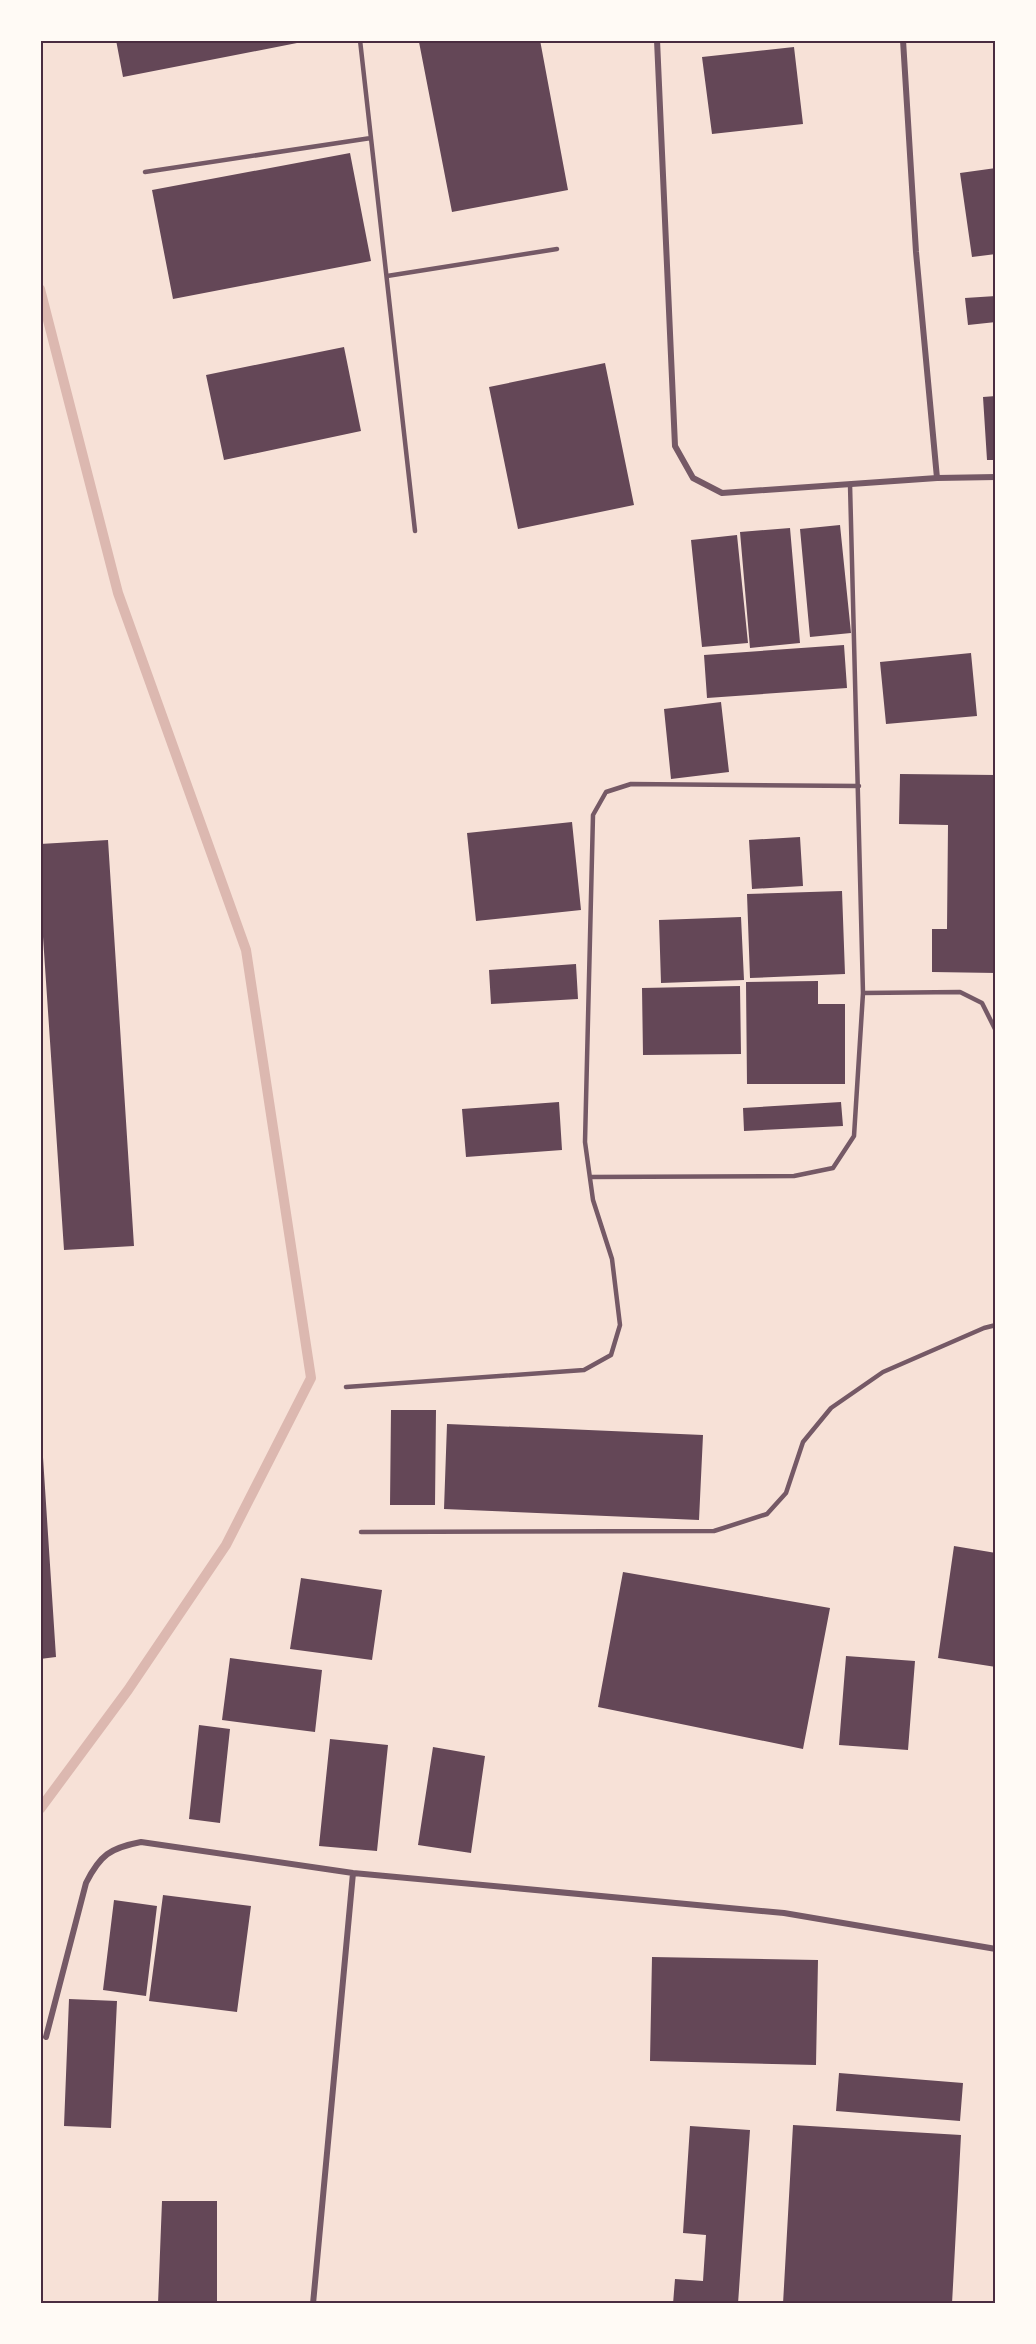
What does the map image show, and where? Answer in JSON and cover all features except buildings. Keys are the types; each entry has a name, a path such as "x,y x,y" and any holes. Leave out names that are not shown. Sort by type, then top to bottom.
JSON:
{"street":[{"path":"657,40 675,446 693,478 722,493 937,478 996,477"},
{"path":"903,40 916,252 937,478"},
{"path":"46,2037 86,1883 96,1863 118,1847 141,1842 353,1873 784,1913 996,1949"},
{"path":"313,2304 353,1873"}],"lane":[{"path":"360,40 415,531"},
{"path":"145,172 371,138"},
{"path":"387,276 557,249"},
{"path":"590,1177 794,1176 833,1168 854,1136 863,993 850,484"},
{"path":"346,1387 584,1370 611,1355 620,1325 612,1259 593,1200 585,1142 593,815 606,792 631,784 859,786"},
{"path":"863,993 960,992 982,1003 996,1031"},
{"path":"361,1532 714,1531 742,1523 767,1514 786,1493 803,1442 831,1408 883,1372 984,1328 996,1325"}],"waterway":[{"path":"40,289 118,593 246,950 311,1378 226,1545 128,1690 40,1809"}]}
